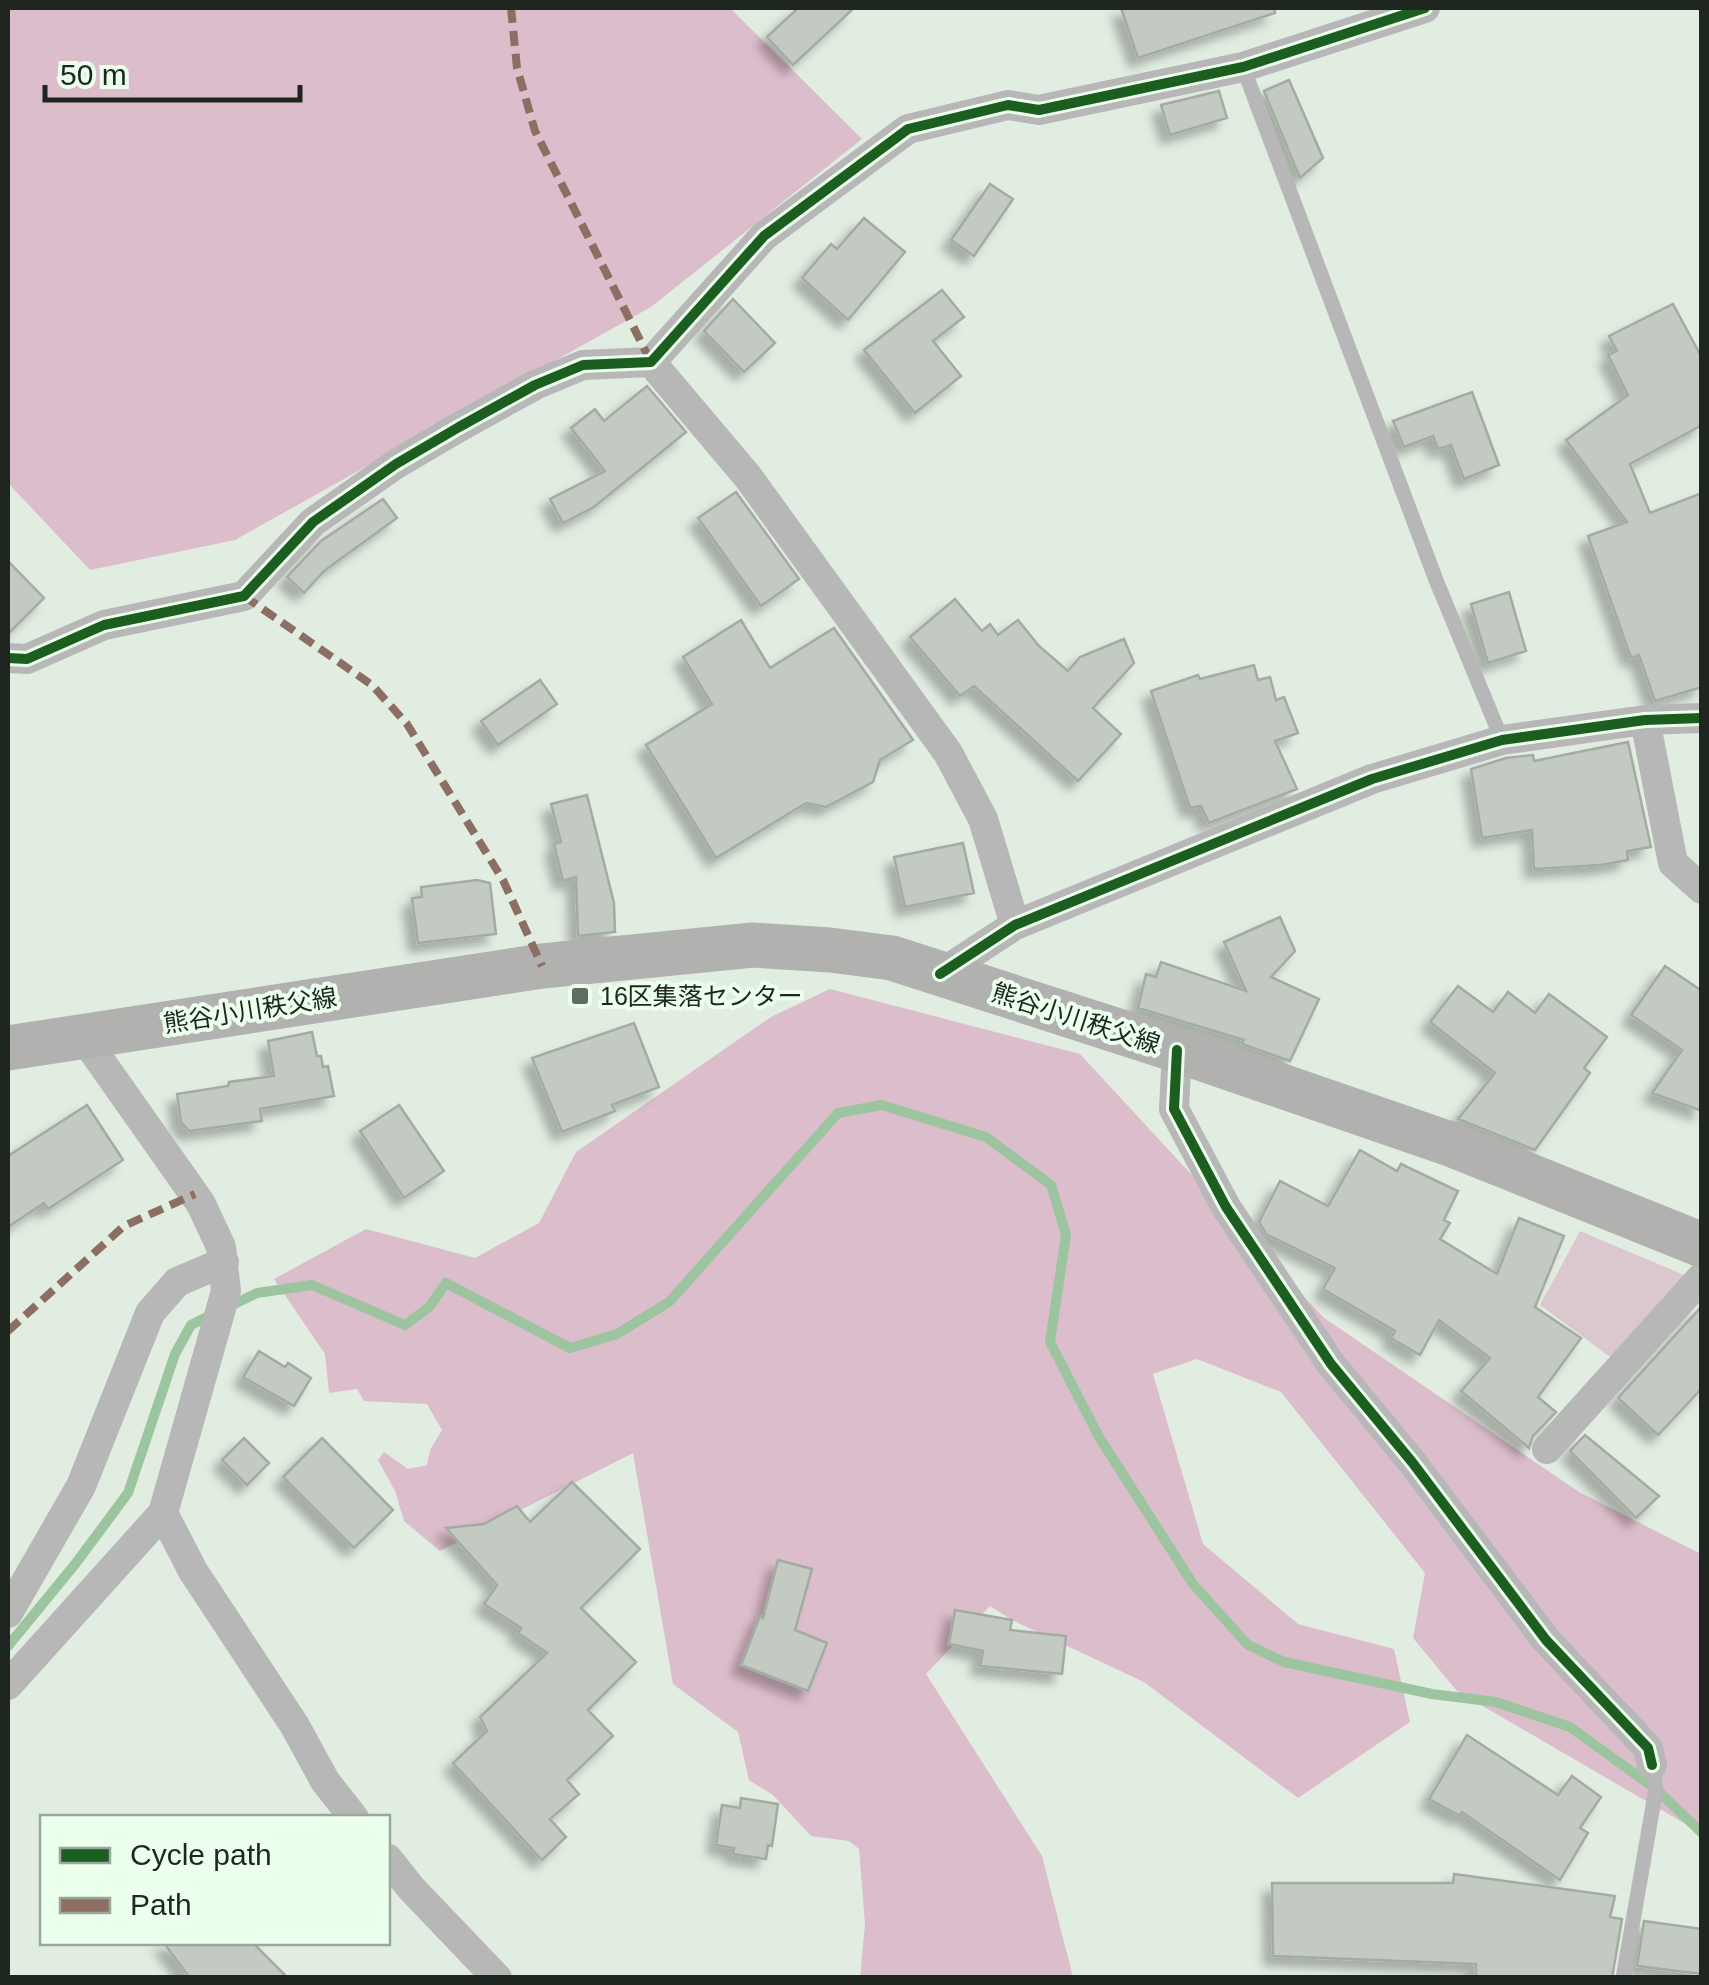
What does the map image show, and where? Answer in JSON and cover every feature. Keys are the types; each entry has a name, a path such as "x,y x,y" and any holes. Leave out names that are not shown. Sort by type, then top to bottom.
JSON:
{"main road":[{"name":"熊谷小川秩父線","path":"8,1048 542,966 754,945 892,958 1453,1145 1702,1245"}],"street":[{"path":"8,658 28,659 104,625 244,596 313,522 396,464 459,427 535,385 582,365 651,362 764,236 908,129 1008,105 1039,110 1242,67 1424,8"},
{"path":"651,362 748,477 948,753 983,819 1015,925"},
{"path":"940,974 1015,925 1342,790 1502,740 1644,720 1702,718"},
{"path":"1644,720 1673,863 1702,889"},
{"path":"8,1685 164,1513 225,1304 224,1262 208,1218 82,1036"},
{"path":"1177,1050 1174,1109 1226,1207 1332,1364 1412,1462 1546,1640 1648,1748 1652,1765"},
{"path":"8,1613 82,1486 150,1313 177,1282 224,1262"},
{"path":"1547,1449 1702,1278"},
{"path":"164,1513 224,1620 295,1726 325,1780 352,1815"},
{"path":"390,1860 497,1978"}],"lane":[{"path":"1242,67 1436,580 1502,740"},
{"path":"1623,1978 1656,1789 1652,1765"}],"shaded area":[{"path":"8,8 730,8 862,139 651,307 235,540 90,570 8,483"},
{"path":"830,989 1080,1054 1323,1317 1579,1492 1701,1554 1701,1833 1457,1691 1413,1638 1425,1573 1281,1392 1197,1359 1153,1374 1203,1544 1298,1624 1394,1649 1410,1722 1298,1798 1144,1682 990,1606 926,1674 1042,1856 1073,1977 860,1977 865,1924 859,1849 849,1841 811,1836 773,1795 749,1780 738,1732 673,1684 633,1453 440,1551 404,1521 395,1491 378,1460 384,1452 408,1469 427,1465 430,1450 442,1430 427,1404 364,1401 357,1389 329,1393 325,1354 274,1279 366,1229 475,1258 539,1223 576,1152 771,1017"},
{"path":"1580,1231 1696,1280 1617,1362 1540,1305"}],"building":[{"path":"798,8 854,8 793,65 767,37"},
{"path":"1121,8 1274,8 1275,13 1138,58"},
{"path":"1289,80 1323,158 1300,178 1264,91"},
{"path":"1219,91 1227,118 1170,135 1161,105"},
{"path":"990,184 1013,199 974,256 951,240"},
{"path":"864,218 905,252 848,320 802,278 831,244 837,249"},
{"path":"942,290 964,317 933,341 961,376 915,413 864,350"},
{"path":"733,299 775,343 744,372 704,331"},
{"path":"1673,304 1702,358 1702,425 1630,464 1650,513 1702,493 1702,687 1655,701 1639,655 1631,658 1588,536 1627,522 1566,440 1628,395 1608,355 1617,351 1609,336"},
{"path":"647,386 686,432 594,507 563,523 550,499 605,471 571,428 595,409 604,421"},
{"path":"1472,392 1499,465 1464,479 1451,445 1438,449 1433,436 1404,447 1393,421"},
{"path":"736,492 799,579 761,606 698,518"},
{"path":"383,499 397,518 324,571 304,593 287,577 321,541"},
{"path":"8,561 44,598 8,634"},
{"path":"1509,592 1526,651 1488,663 1471,604"},
{"path":"955,599 982,631 990,624 998,635 1018,620 1039,646 1068,671 1080,657 1124,639 1134,663 1093,708 1121,734 1078,781 974,686 960,696 910,637"},
{"path":"741,620 770,668 834,628 913,740 880,760 873,782 826,807 806,803 716,858 646,745 712,704 683,657"},
{"path":"1254,665 1258,680 1270,677 1276,700 1284,697 1298,733 1275,741 1297,789 1209,823 1201,806 1190,808 1151,691 1198,675 1200,679"},
{"path":"540,680 557,704 498,745 481,721"},
{"path":"1628,742 1651,847 1627,851 1628,860 1534,869 1532,830 1482,838 1471,769 1506,758 1533,755 1534,761"},
{"path":"587,795 614,903 615,932 578,936 576,877 563,881 554,844 561,842 551,804"},
{"path":"963,843 974,893 905,907 894,857"},
{"path":"477,880 490,883 496,934 418,943 412,898 422,897 421,887"},
{"path":"1280,917 1295,951 1271,977 1319,999 1290,1061 1242,1044 1244,1040 1138,1008 1146,974 1156,977 1161,962 1246,991 1224,942"},
{"path":"1665,966 1702,991 1702,1111 1652,1093 1682,1050 1631,1015"},
{"path":"1458,986 1493,1012 1508,992 1535,1013 1549,994 1607,1037 1584,1068 1590,1073 1535,1150 1458,1119 1495,1073 1430,1022"},
{"path":"634,1023 659,1087 612,1105 615,1111 562,1132 532,1058"},
{"path":"312,1032 317,1056 321,1056 323,1067 328,1066 334,1096 260,1109 262,1121 189,1131 181,1122 177,1094 274,1076 268,1041"},
{"path":"87,1105 123,1160 48,1209 44,1203 8,1227 8,1156"},
{"path":"399,1105 444,1171 404,1198 360,1131"},
{"path":"1360,1150 1397,1171 1401,1164 1458,1191 1444,1220 1450,1223 1440,1239 1497,1274 1519,1218 1564,1236 1535,1307 1581,1338 1538,1397 1556,1412 1533,1436 1529,1448 1461,1391 1490,1358 1439,1320 1420,1355 1391,1338 1395,1331 1323,1289 1335,1268 1266,1234 1259,1222 1280,1181 1328,1206"},
{"path":"1702,1306 1702,1388 1658,1435 1618,1398"},
{"path":"259,1351 311,1378 294,1406 243,1377"},
{"path":"1585,1435 1659,1496 1636,1518 1570,1451"},
{"path":"244,1438 269,1463 247,1485 222,1460"},
{"path":"322,1438 393,1510 354,1548 283,1477"},
{"path":"572,1482 640,1549 581,1608 636,1662 588,1710 613,1736 567,1780 579,1794 550,1819 566,1837 542,1860 453,1763 487,1731 480,1717 547,1653 518,1633 521,1628 484,1604 497,1585 446,1528 484,1524 517,1506 530,1522"},
{"path":"778,1560 812,1569 795,1630 827,1643 808,1691 741,1665 760,1616 763,1618"},
{"path":"955,1610 1012,1620 1010,1630 1066,1636 1062,1674 980,1666 983,1651 949,1644"},
{"path":"1467,1735 1558,1795 1572,1776 1601,1797 1580,1828 1588,1833 1560,1880 1462,1812 1460,1816 1429,1799"},
{"path":"741,1798 778,1804 772,1846 768,1845 766,1859 733,1854 734,1848 716,1845 722,1805 740,1808"},
{"path":"1454,1874 1615,1896 1610,1917 1622,1919 1612,1978 1476,1978 1476,1964 1273,1956 1272,1883 1453,1883"},
{"path":"1644,1921 1702,1929 1702,1974 1637,1966"},
{"path":"165,1945 255,1945 288,1978 190,1978"}],"waterway":[{"path":"228,1307 257,1293 312,1285 405,1325 429,1307 446,1283 570,1348 617,1334 669,1302 838,1113 882,1105 986,1137 1051,1185 1066,1235 1050,1342 1099,1437 1193,1584 1248,1645 1284,1662 1432,1694 1496,1702 1570,1727 1656,1789 1702,1833"},
{"path":"8,1646 128,1493 175,1354 191,1325 213,1314"}],"marked path":[{"path":"511,8 517,68 535,131 651,362"},
{"path":"244,596 372,685 407,724 503,880 542,966"},
{"path":"8,1331 124,1226 195,1194"}],"cycle path":[{"path":"8,658 27,659 104,625 244,596 313,522 396,464 459,427 535,385 583,365 651,362 764,236 908,129 1008,105 1039,110 1243,67 1425,8"},
{"path":"940,974 1015,925 1372,779 1502,740 1645,720 1702,718"},
{"path":"1177,1050 1174,1109 1226,1207 1331,1364 1412,1462 1546,1640 1648,1748 1652,1765"}],"place":[{"name":"16区集落センター","path":"580,996"}]}
